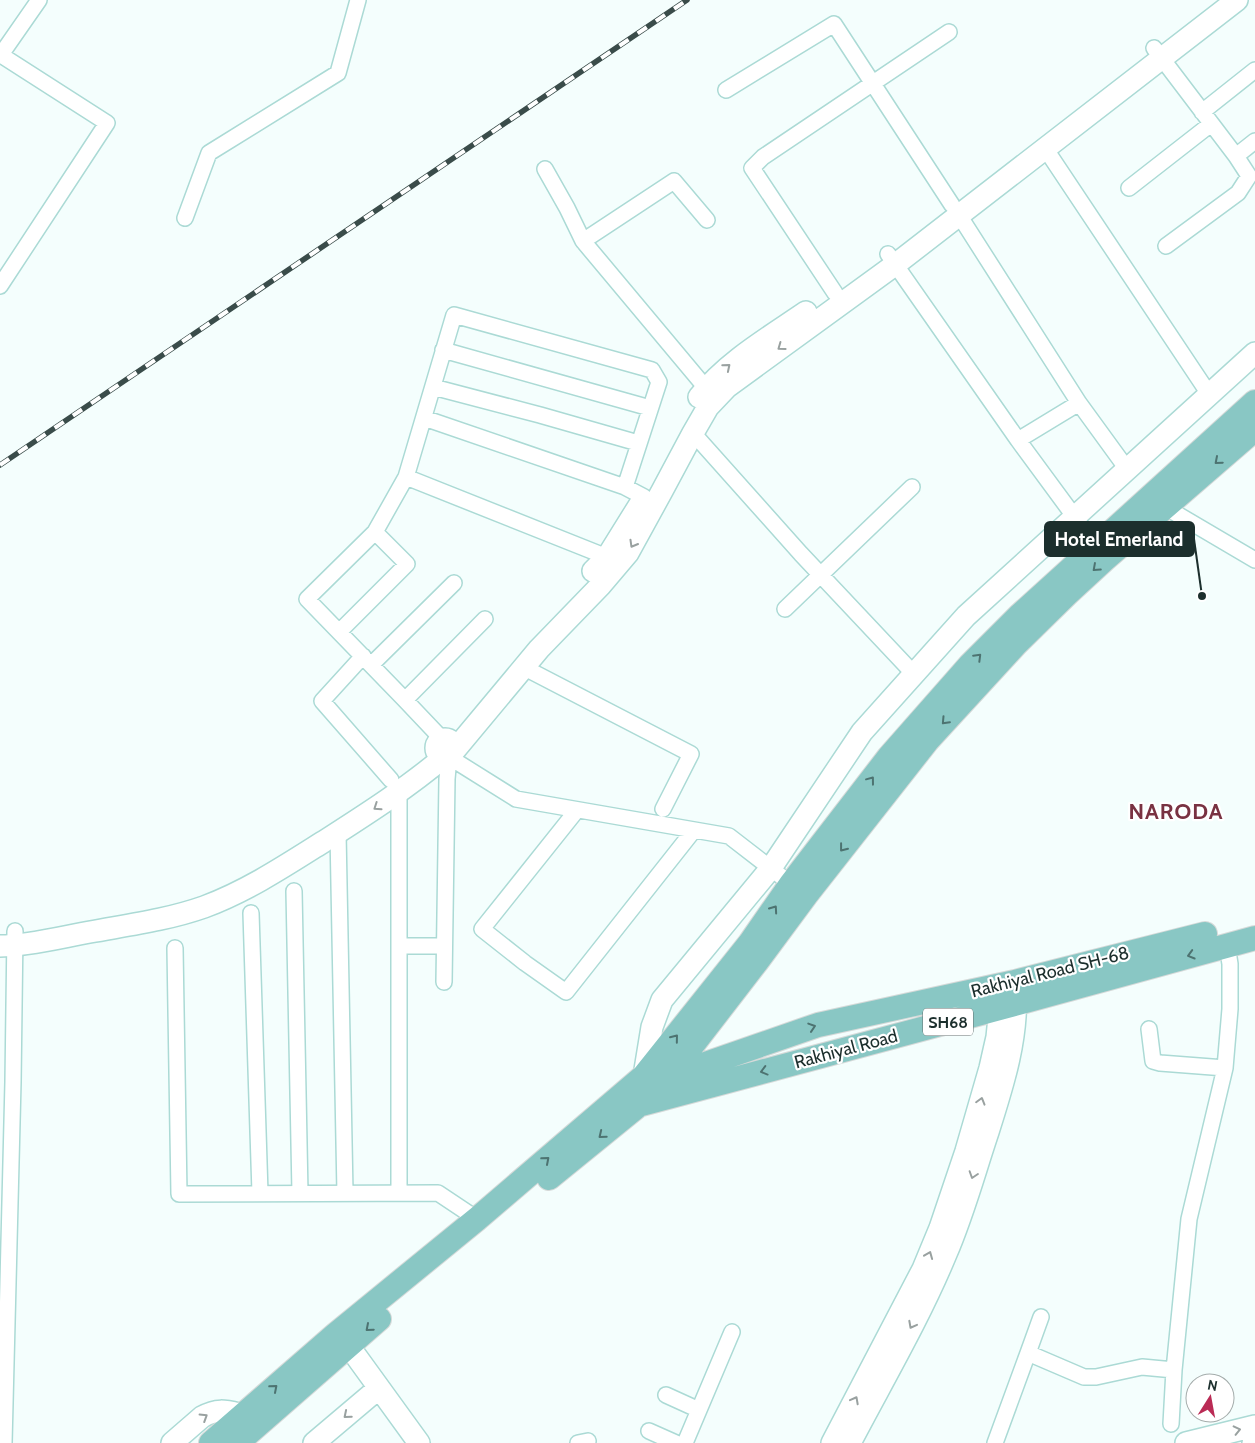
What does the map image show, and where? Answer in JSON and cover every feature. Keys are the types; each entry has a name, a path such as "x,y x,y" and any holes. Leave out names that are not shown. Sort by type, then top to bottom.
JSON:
{"main road":[{"path":"237,1443 348,1345 473,1239 640,1104 655,1077 792,884 889,757 970,665 1019,616 1255,402"},
{"path":"211,1443 335,1335 477,1219 610,1104 655,1077 758,960 806,895 927,741 1016,644 1067,594 1255,429"},
{"name":"Rakhiyal Road SH-68","path":"655,1077 818,1025 1008,994 1255,922"},
{"name":"Rakhiyal Road","path":"610,1104 640,1104 1008,994 1255,938"}],"street":[{"path":"0,286 106,123 0,56 39,0"},
{"path":"185,218 209,153 338,73 358,0"},
{"path":"955,210 1045,148 1158,53 1216,0"},
{"path":"4,1443 7,938 145,909 229,882 265,879 338,832 445,749 600,586 628,553 708,407 727,388 1158,53 1237,0"},
{"path":"726,90 834,24 1079,403 1127,469"},
{"path":"835,292 752,168 763,157 948,32"},
{"path":"1158,53 1236,156 1248,176 1238,192 1166,246"},
{"path":"1129,188 1206,118 1255,70"},
{"path":"1236,156 1255,141"},
{"path":"1045,148 1209,394"},
{"path":"545,169 583,241 706,388"},
{"path":"583,241 674,181 707,220"},
{"path":"444,982 447,779 445,749 514,657 607,557 644,498 682,422 706,388 724,370 750,349 835,292 892,259"},
{"path":"892,259 1018,440 1096,546"},
{"path":"625,487 658,382 652,370 454,315 406,477 375,532 307,599 405,700 445,749 516,799 729,836 792,884"},
{"path":"443,350 650,408"},
{"path":"655,1077 652,1026 662,1000 771,868 862,732 966,616 1255,353"},
{"path":"433,387 638,443"},
{"path":"1018,440 1079,403"},
{"path":"424,418 625,487 644,498"},
{"path":"693,433 821,575 914,674"},
{"path":"406,477 607,557"},
{"path":"785,609 912,487"},
{"path":"1165,507 1255,560"},
{"path":"339,632 407,564 375,532"},
{"path":"399,1193 399,946 395,786 322,701 454,583"},
{"path":"405,700 485,618"},
{"path":"523,667 692,754 663,809"},
{"path":"246,881 262,865 395,786"},
{"path":"577,810 482,928 525,964 566,992 694,830"},
{"path":"338,832 344,1193"},
{"path":"294,891 300,1193"},
{"path":"251,913 260,1193"},
{"path":"1171,1424 1174,1370 1189,1219 1225,1068 1230,1009 1230,964 1227,945"},
{"path":"399,946 444,946"},
{"path":"175,948 179,1194 438,1193 477,1219"},
{"path":"832,1443 923,1269 940,1228 966,1151 990,1068 1008,994"},
{"path":"850,1443 925,1302 947,1252 991,1122 1005,1074 1012,1044 1008,994"},
{"path":"1149,1028 1153,1061 1225,1068"},
{"path":"995,1443 1041,1316"},
{"path":"685,1443 732,1332"},
{"path":"348,1345 419,1443"},
{"path":"1028,1353 1084,1377 1096,1377 1142,1367 1174,1370"},
{"path":"314,1443 379,1388"},
{"path":"666,1395 699,1410"},
{"path":"172,1443 207,1414 223,1410 243,1415"},
{"path":"1186,1443 1255,1426"},
{"path":"649,1431 676,1443"}],"railway":[{"path":"0,465 687,0"}],"place":[{"name":"Hotel Emerland","path":"1202,596"}],"district":[{"name":"NARODA","path":"1176,811"}]}
